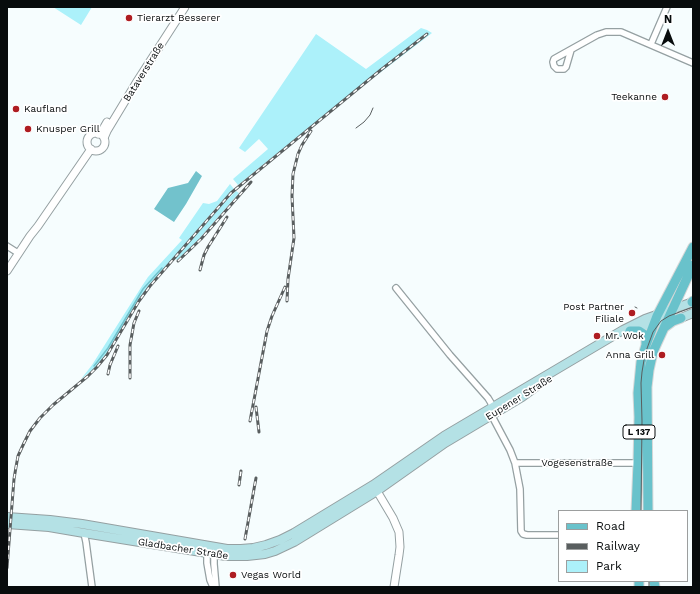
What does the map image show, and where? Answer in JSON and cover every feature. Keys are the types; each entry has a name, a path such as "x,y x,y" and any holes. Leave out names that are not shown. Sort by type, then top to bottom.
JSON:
{"main road":[{"name":"L 137","path":"636,510 638,463 638,384 641,362 656,318 693,247"},
{"name":"L 137","path":"648,510 648,377 653,352 662,330 693,268"},
{"path":"681,290 687,286 693,286"},
{"path":"656,318 693,302"},
{"path":"662,330 673,321 693,313"},
{"path":"656,318 667,320 681,318"},
{"name":"Eupener Straße","path":"492,411 522,397 540,384 656,318"},
{"name":"Eupener Straße","path":"387,480 492,411 623,330 645,319 656,318"},
{"path":"630,332 639,331 645,335 646,345"},
{"name":"Gladbacher Straße","path":"7,517 50,520 83,528 211,551 226,556 256,556 275,551 294,542 387,480"},
{"name":"Gladbacher Straße","path":"7,524 83,528"}],"street":[{"name":"Bataverstraße","path":"101,136 95,134 89,138 88,144 94,151 102,149 105,144 101,136 103,128 180,7"},
{"name":"Bataverstraße","path":"101,136 107,131 185,7"},
{"path":"651,44 667,7"},
{"path":"571,50 598,35 615,31 622,32 693,63"},
{"name":"Bataverstraße","path":"7,271 91,149"},
{"path":"7,246 18,253"},
{"name":"Eupener Straße","path":"396,288 450,355 488,398 491,403 492,411"},
{"path":"492,411 493,418 510,450 515,463 520,489 520,528 523,534 558,534"},
{"name":"Vogesenstraße","path":"515,463 638,463"},
{"path":"375,488 393,518 398,532 400,555 394,587"},
{"path":"83,528 92,587"},
{"path":"211,551 214,564 215,587"}],"green space":[{"path":"53,7 92,7 81,25"},
{"path":"421,28 432,33 322,117 238,185 233,179 268,149 259,139 245,152 239,148 316,34 366,69"},
{"path":"230,184 234,189 221,202 149,286 138,301 106,355 96,367 81,379 92,365 148,277 182,240 179,238 203,203 209,204 217,201"},
{"path":"236,191 239,193 199,239 178,260 175,259 223,204"}],"shaded area":[{"path":"196,171 202,176 174,222 154,209 168,188 188,183"}],"waterway":[{"path":"94,366 108,348 143,289 162,268"}],"tram line":[{"path":"356,128 370,115 373,108"},
{"path":"641,510 641,383 645,354 653,332 661,321 669,316 693,307"},
{"path":"649,582 649,587"}],"railway":[{"path":"7,568 14,479 18,456 30,431 40,418 97,367 107,355 139,301 150,286 231,193 427,34"},
{"path":"287,301 288,279 294,238 292,196 293,174 298,154 311,131"},
{"path":"178,261 201,239 251,182"},
{"path":"200,270 208,247 227,217"},
{"path":"250,421 267,331 285,287"},
{"path":"130,378 130,345 134,323 139,311"},
{"path":"108,374 118,346"},
{"path":"256,407 259,432"},
{"path":"239,485 241,471"},
{"path":"245,539 256,478"}],"place":[{"name":"Tierarzt Besserer","path":"129,18"},
{"name":"Teekanne","path":"665,97"},
{"name":"Kaufland","path":"16,109"},
{"name":"Knusper Grill","path":"28,129"},
{"name":"Post Partner Filiale","path":"632,313"},
{"name":"Mr. Wok","path":"597,336"},
{"name":"Anna Grill","path":"662,355"},
{"name":"Vegas World","path":"233,575"}]}
